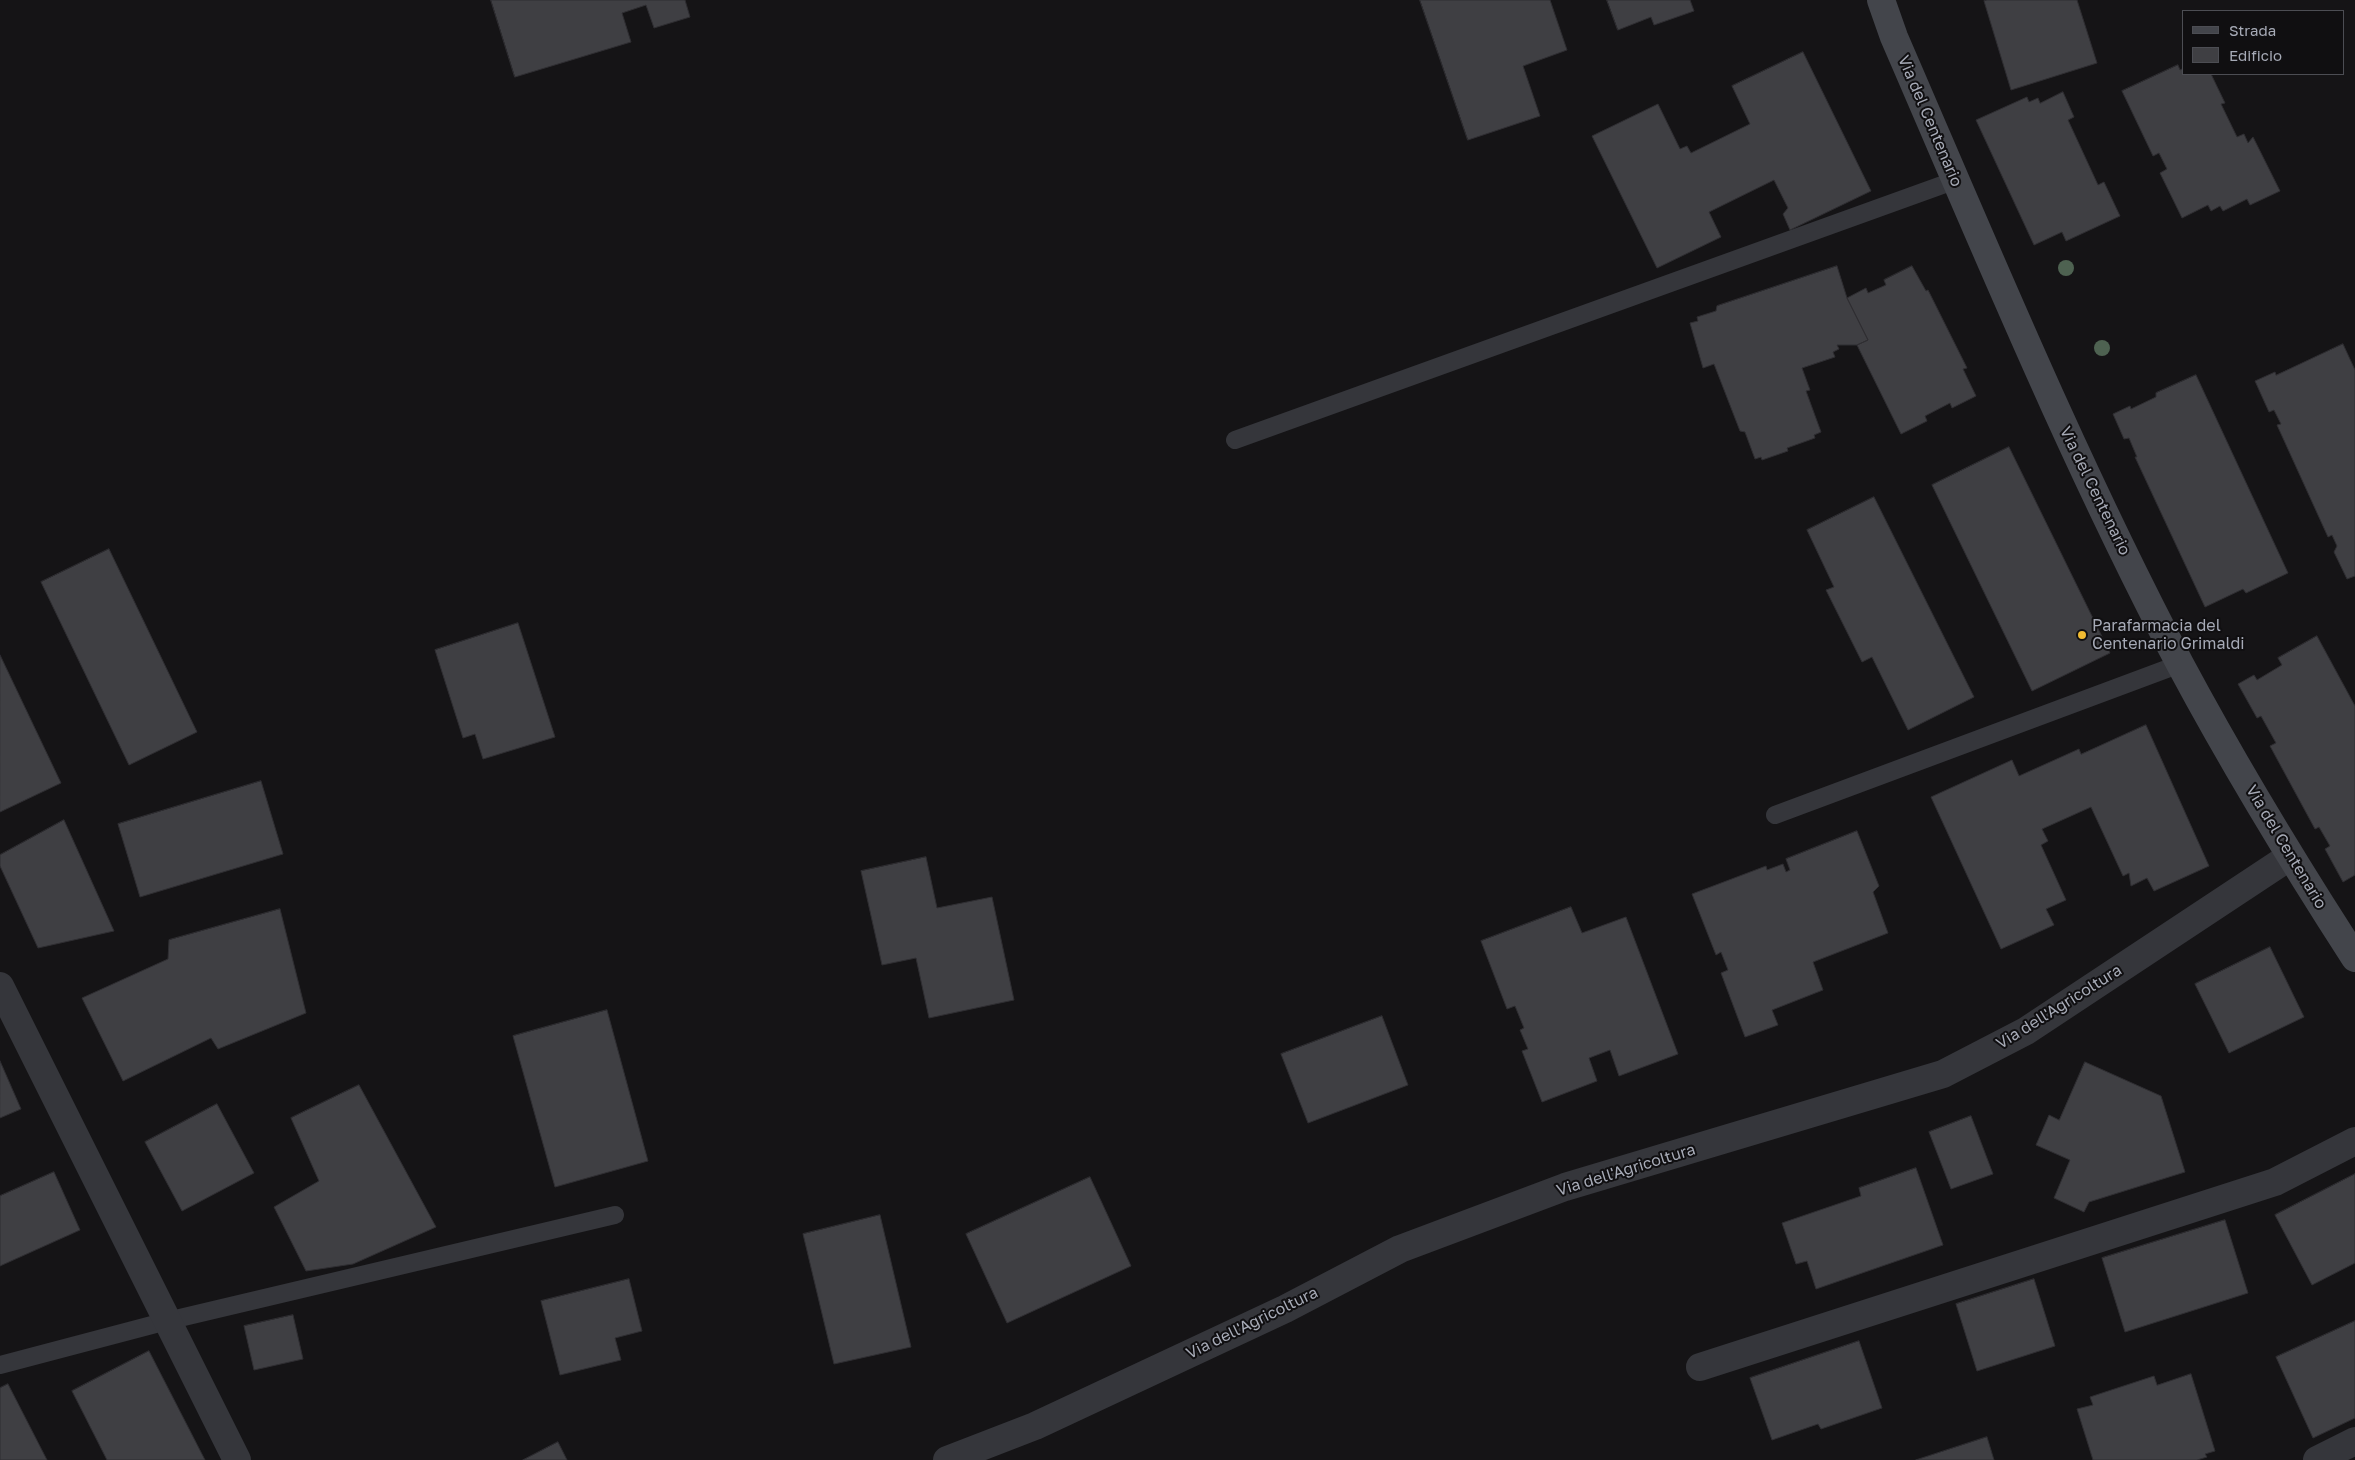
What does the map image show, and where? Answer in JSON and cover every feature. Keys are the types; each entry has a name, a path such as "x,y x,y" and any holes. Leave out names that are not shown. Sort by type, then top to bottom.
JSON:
{"street":[{"name":"Via del Centenario","path":"1881,0 1894,37 2069,438 2180,664 2289,856 2355,958"},
{"name":"Via dell'Agricoltura","path":"947,1460 1035,1426 1285,1309 1400,1249 1565,1188 1943,1074 2026,1031 2289,856"},
{"path":"0,986 237,1460"},
{"path":"1700,1367 2275,1182 2355,1141"},
{"path":"2317,1460 2355,1441"}],"lane":[{"path":"1235,440 1956,180"},
{"path":"1775,815 2180,664"},
{"path":"0,1365 167,1321 615,1215"}],"building":[{"path":"491,0 685,0 690,17 654,28 646,5 622,13 631,42 515,77"},
{"path":"1420,0 1550,0 1567,50 1523,66 1540,116 1468,140"},
{"path":"1607,0 1690,0 1694,11 1654,25 1651,17 1618,30"},
{"path":"2077,0 2097,63 2011,90 1984,1"},
{"path":"1803,52 1871,191 1790,230 1783,214 1788,208 1774,180 1709,212 1721,237 1657,268 1592,136 1658,104 1680,149 1687,146 1691,153 1750,124 1732,86"},
{"path":"2178,65 2180,70 2182,69 2182,75 2211,75 2225,103 2221,104 2237,137 2244,134 2248,143 2253,137 2280,191 2250,205 2247,199 2223,211 2220,206 2211,211 2208,205 2182,218 2160,173 2167,169 2159,153 2153,156 2122,91"},
{"path":"2063,92 2074,117 2068,120 2098,185 2104,182 2120,216 2066,241 2062,232 2034,245 1976,120 2027,97 2029,102 2038,98 2040,103"},
{"path":"1837,266 1847,298 1868,340 1857,345 1837,345 1839,349 1833,352 1835,357 1802,368 1810,390 1806,391 1821,432 1814,435 1815,438 1787,448 1788,451 1762,460 1761,457 1755,459 1745,432 1740,431 1714,364 1703,368 1690,323 1698,321 1697,317 1716,311 1717,306"},
{"path":"1912,266 1926,291 1928,290 1967,368 1963,369 1976,396 1952,408 1950,403 1925,416 1927,421 1901,434 1857,345 1868,340 1847,298 1866,288 1868,293 1886,285 1884,280"},
{"path":"2343,344 2355,370 2355,576 2347,579 2334,552 2337,546 2332,535 2328,537 2277,425 2281,424 2274,410 2269,412 2255,381 2275,372 2276,375"},
{"path":"2196,375 2288,573 2246,593 2243,589 2205,607 2135,457 2137,457 2129,438 2124,439 2113,414 2130,406 2131,409 2156,397 2156,393"},
{"path":"2009,447 2110,653 2032,691 1932,485"},
{"path":"1874,497 1974,697 1908,730 1872,657 1862,662 1826,590 1834,587 1807,530"},
{"path":"109,549 197,732 129,765 41,582"},
{"path":"518,623 555,737 483,759 475,734 463,738 435,650"},
{"path":"2317,636 2355,706 2355,875 2343,882 2325,849 2330,846 2319,827 2315,829 2270,746 2276,743 2261,716 2257,718 2238,684 2254,675 2257,680 2282,665 2278,658"},
{"path":"0,655 61,783 0,812"},
{"path":"2146,725 2209,866 2154,891 2147,878 2131,886 2129,873 2123,876 2091,807 2042,829 2048,841 2041,845 2066,900 2046,909 2054,925 2001,949 1931,797 2012,760 2019,776 2079,749 2081,754"},
{"path":"261,781 283,854 140,897 118,824"},
{"path":"64,820 114,931 38,948 0,866 0,855"},
{"path":"1857,831 1879,886 1873,892 1888,933 1813,962 1823,990 1772,1010 1778,1025 1745,1037 1721,973 1728,970 1721,952 1716,955 1692,894 1766,866 1767,870 1783,864 1786,872 1790,870 1786,859"},
{"path":"926,857 937,908 992,897 1014,1000 929,1018 916,958 882,965 861,871"},
{"path":"1571,907 1582,933 1626,917 1678,1054 1619,1076 1610,1050 1589,1058 1597,1081 1542,1102 1522,1051 1528,1049 1520,1030 1524,1028 1515,1006 1507,1009 1481,941"},
{"path":"280,909 306,1013 218,1049 211,1038 123,1081 82,998 168,959 169,940"},
{"path":"2270,947 2304,1017 2229,1053 2195,984"},
{"path":"607,1010 648,1161 555,1187 513,1036"},
{"path":"1382,1016 1408,1085 1308,1123 1281,1054"},
{"path":"0,1061 21,1109 0,1118"},
{"path":"2085,1062 2161,1096 2185,1172 2089,1202 2084,1212 2054,1198 2070,1160 2036,1145 2049,1115 2059,1120"},
{"path":"359,1085 436,1227 353,1264 306,1271 274,1207 319,1181 291,1118"},
{"path":"217,1104 254,1173 182,1211 145,1142"},
{"path":"1971,1116 1993,1174 1951,1189 1929,1132"},
{"path":"1916,1168 1943,1245 1816,1289 1807,1261 1796,1264 1782,1223 1861,1196 1859,1188"},
{"path":"54,1172 80,1230 0,1266 0,1196"},
{"path":"2355,1174 2355,1263 2312,1285 2275,1215"},
{"path":"1090,1177 1131,1266 1007,1323 966,1234"},
{"path":"880,1215 911,1347 834,1364 803,1234"},
{"path":"2225,1220 2248,1293 2125,1332 2102,1258"},
{"path":"629,1279 642,1331 615,1338 621,1360 560,1375 541,1301"},
{"path":"2034,1279 2055,1346 1977,1371 1956,1304"},
{"path":"293,1315 303,1359 254,1370 244,1326"},
{"path":"2355,1321 2355,1418 2313,1438 2276,1357"},
{"path":"1859,1341 1882,1408 1821,1429 1818,1424 1772,1440 1750,1378"},
{"path":"149,1351 205,1460 107,1460 72,1391"},
{"path":"2191,1374 2215,1451 2205,1454 2207,1457 2197,1460 2093,1460 2077,1409 2093,1405 2090,1397 2154,1376 2157,1385"},
{"path":"8,1384 47,1460 0,1460 0,1388"},
{"path":"1987,1437 1994,1460 1916,1460"},
{"path":"558,1442 567,1460 523,1460"}],"place":[{"name":"Parafarmacia del Centenario Grimaldi","path":"2082,635"}]}
